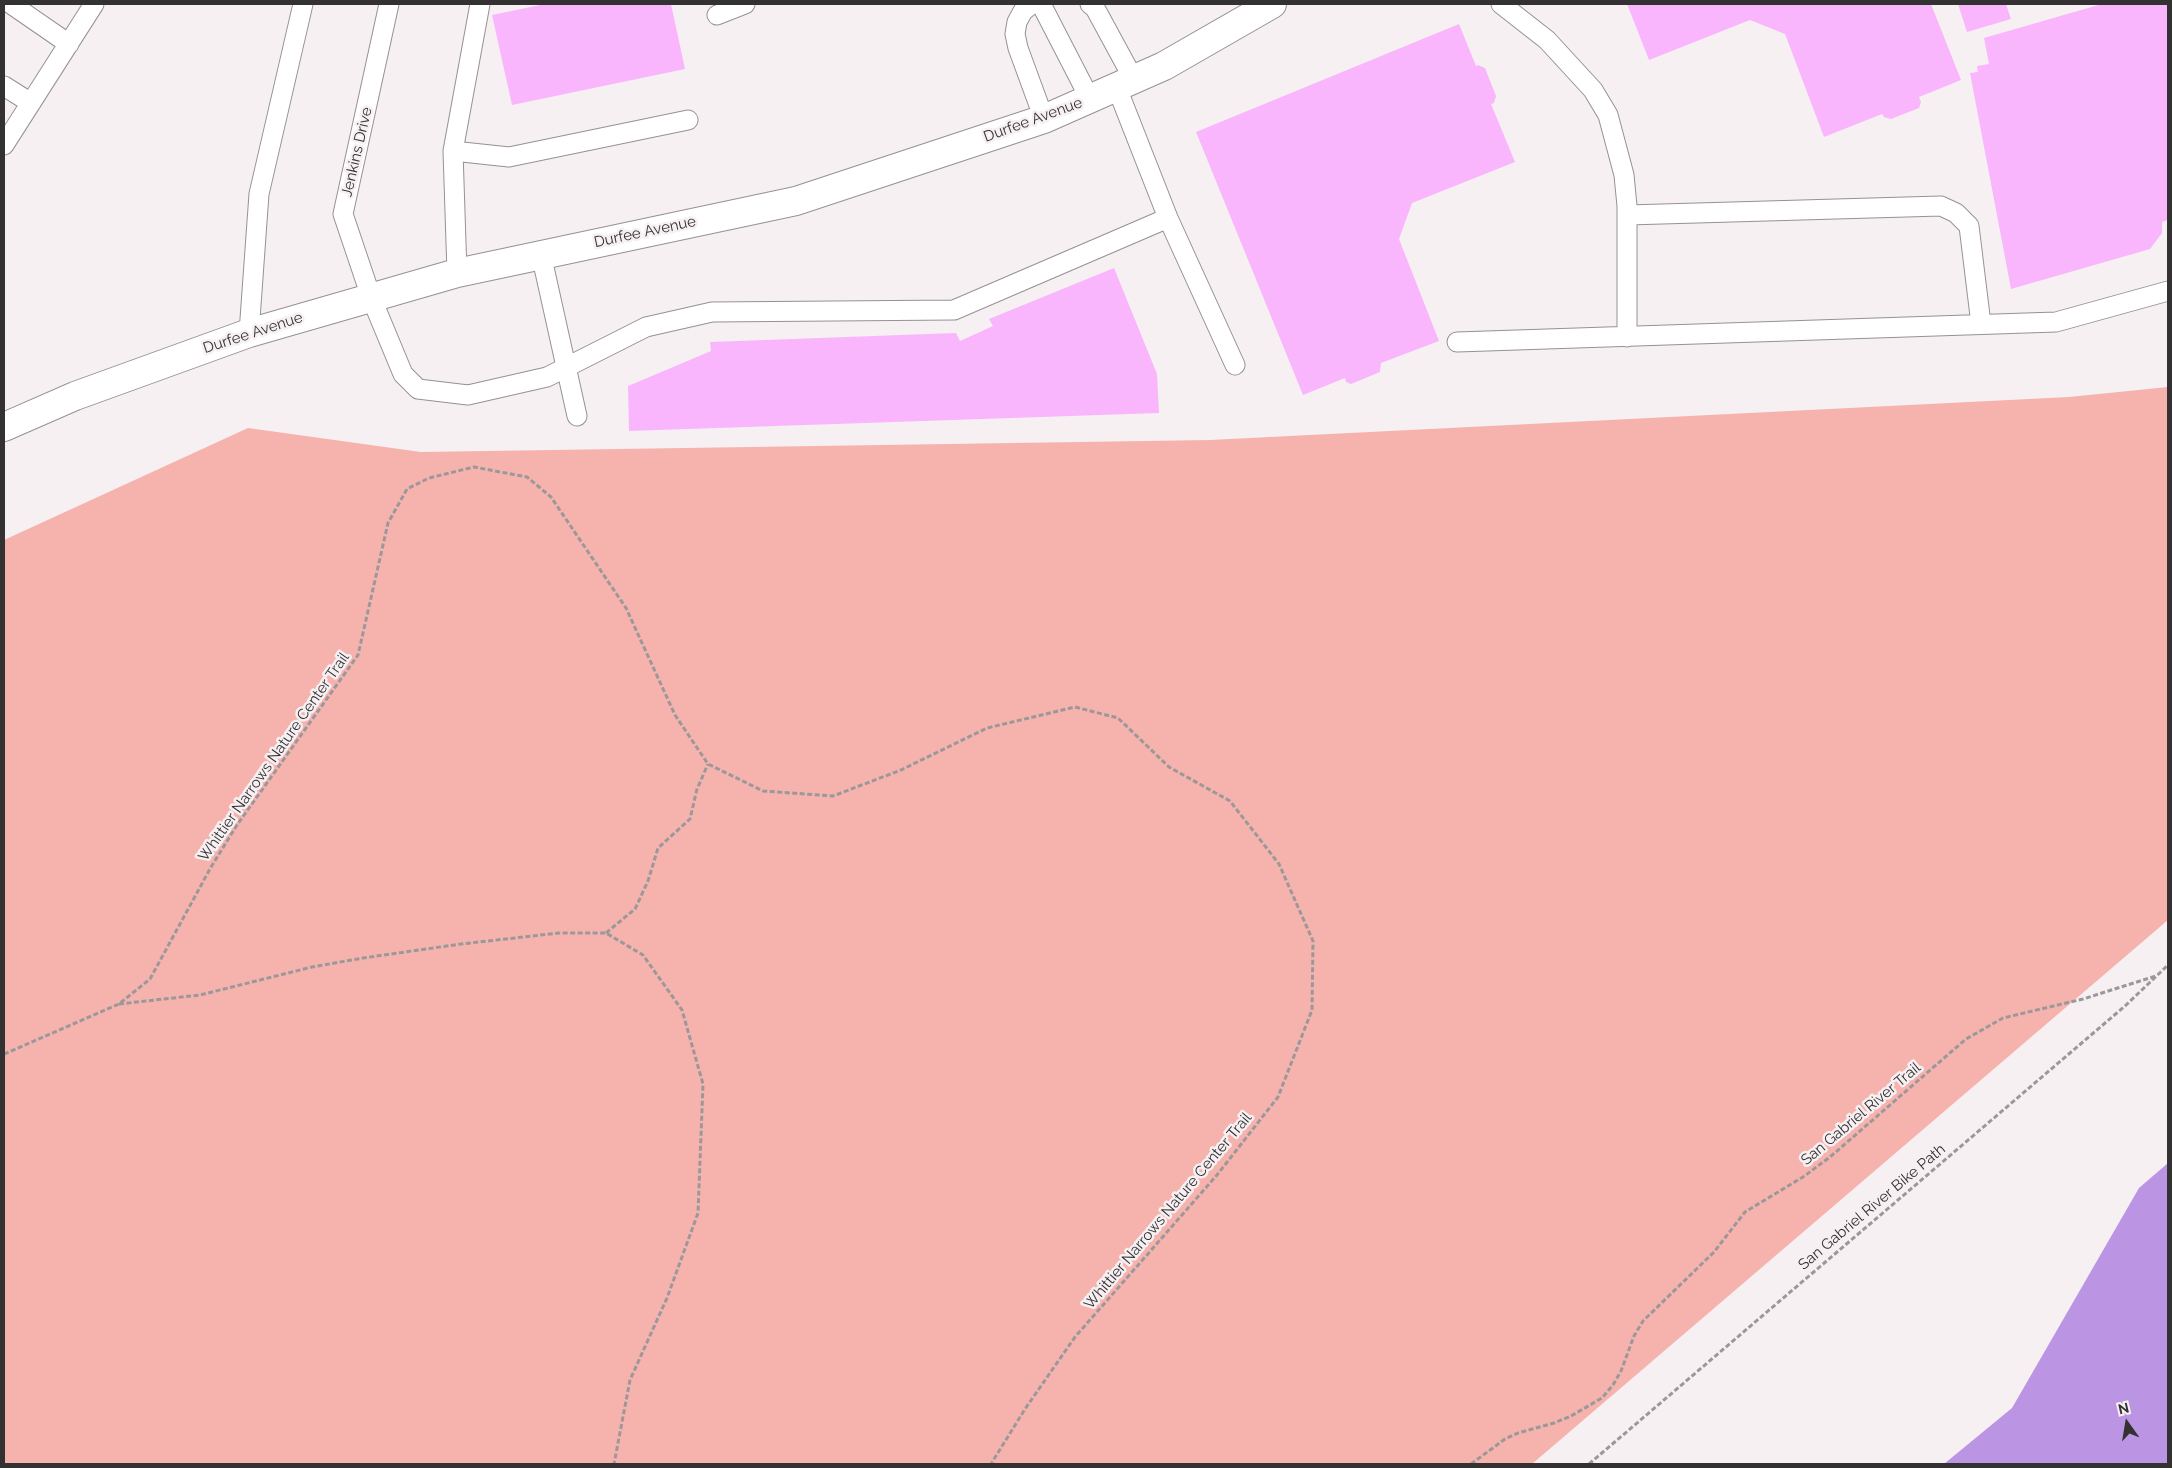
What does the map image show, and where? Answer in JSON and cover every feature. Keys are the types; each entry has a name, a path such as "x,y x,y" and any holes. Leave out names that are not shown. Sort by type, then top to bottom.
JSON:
{"main road":[{"name":"Durfee Avenue","path":"4,427 75,396 249,333 457,272 796,200 1044,119 1164,66 1272,4"}],"lane":[{"path":"10,4 69,44"},
{"path":"4,145 94,4"},
{"path":"249,333 259,194 303,4"},
{"name":"Jenkins Drive","path":"389,4 343,214 371,297 403,374 418,389 468,395 547,377 646,327 712,312 954,310 1168,218"},
{"path":"457,272 453,151 480,4"},
{"path":"717,15 745,4"},
{"path":"1032,4 1023,11 1017,22 1015,34 1018,48 1044,119"},
{"path":"1041,4 1090,99"},
{"path":"1090,4 1095,8 1125,84 1168,218 1235,365"},
{"path":"1501,4 1547,40 1593,90 1608,115 1624,175 1627,215 1627,336"},
{"path":"4,86 31,103"},
{"path":"453,151 509,157 688,120"},
{"path":"1627,215 1941,206 1956,213 1968,226 1981,324"},
{"path":"541,254 577,416"},
{"path":"1457,342 2056,322 2168,292"}],"path":[{"name":"Whittier Narrows Nature Center Trail","path":"4,1054 119,1004 150,979 211,867 237,825 330,698 358,655 388,523 407,489 429,478 474,467 527,477 551,497 626,608 675,715 708,764 763,791 832,796 901,770 987,728 1075,707 1118,718 1169,767 1230,801 1279,864 1313,941 1312,1010 1278,1096 1217,1175 1075,1337 1025,1409 991,1464"},
{"path":"614,1464 630,1380 667,1298 698,1213 703,1084 682,1010 643,955 606,933 635,909 648,881 658,848 690,819 697,789 708,764"},
{"name":"Whittier Narrows Nature Center Trail","path":"119,1004 200,995 312,967 452,945 558,933 606,933"},
{"name":"San Gabriel River Bike Path","path":"1590,1464 2111,1018 2168,965"},
{"name":"San Gabriel River Trail","path":"1471,1464 1505,1439 1518,1433 1554,1424 1602,1398 1614,1385 1634,1336 1643,1321 1714,1252 1746,1212 1803,1177 1830,1157 1966,1039 2003,1018 2084,999 2156,976"}],"shaded area":[{"path":"2168,387 2168,920 1532,1464 4,1464 4,540 248,428 421,452 1210,440 2069,397"},
{"path":"2168,1163 2168,1464 1944,1464 2012,1408 2139,1188"}],"building":[{"path":"545,4 671,4 685,69 512,105 492,15"},
{"path":"1627,4 1931,4 1961,80 1919,97 1921,102 1919,108 1891,119 1884,117 1882,114 1824,137 1785,34 1750,20 1649,60"},
{"path":"1958,4 2006,4 2011,19 1967,32"},
{"path":"2102,4 2168,4 2168,220 2162,222 2162,233 2150,249 2011,289 1970,73 1978,72 1977,66 1989,64 1984,38"},
{"path":"1459,24 1476,66 1485,68 1496,96 1494,103 1491,104 1515,162 1412,203 1399,239 1439,341 1381,363 1380,372 1351,384 1346,382 1345,378 1303,395 1196,132"},
{"path":"1114,268 1157,374 1159,413 629,431 628,386 711,351 710,342 956,333 960,341 993,326 989,319"}]}
